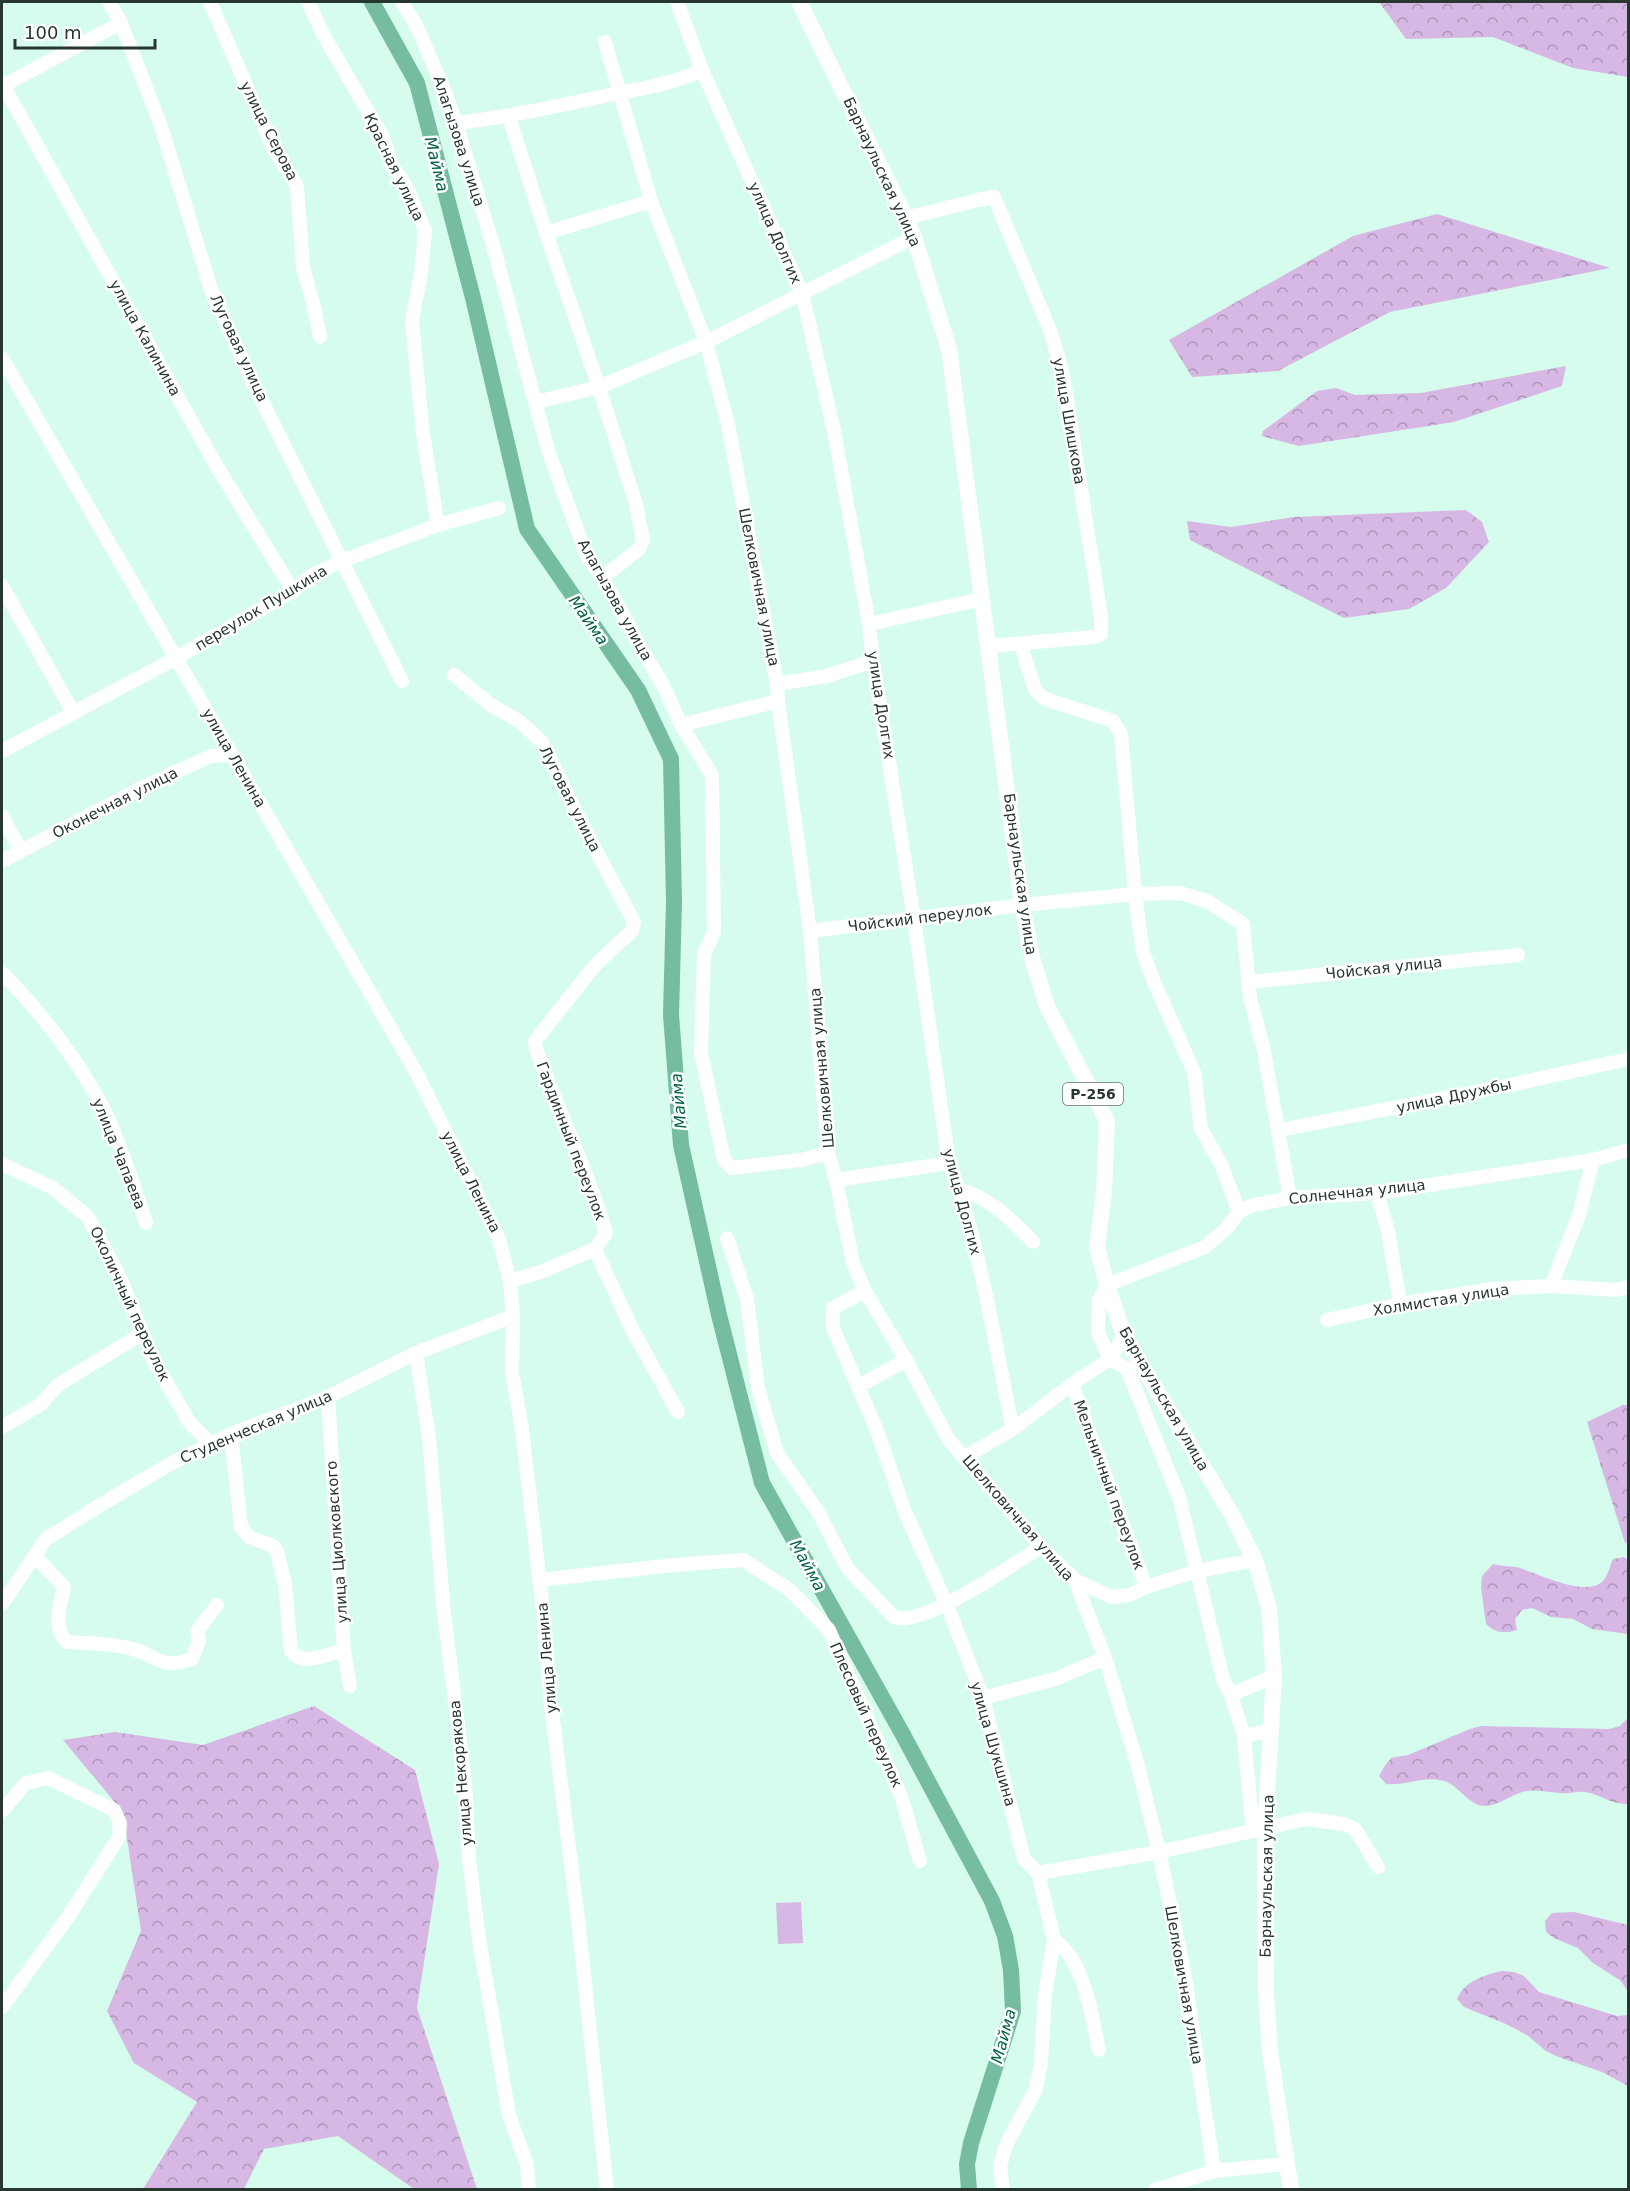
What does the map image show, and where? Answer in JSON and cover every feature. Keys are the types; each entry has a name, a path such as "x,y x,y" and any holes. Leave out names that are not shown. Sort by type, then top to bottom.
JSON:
{"main road":[{"name":"Барнаульская улица","path":"800,2 906,218 949,349 1022,905 1033,961 1047,1006 1107,1121 1104,1192 1097,1247 1107,1285 1124,1336 1231,1514 1255,1560 1269,1608 1274,1676 1272,1730 1259,1831 1270,2052 1291,2190"}],"street":[{"name":"Луговая улица","path":"109,2 121,23 161,126 212,292 254,385 402,681"},
{"name":"улица Серова","path":"210,2 273,147 297,186 303,267 320,337"},
{"name":"Красная улица","path":"308,2 324,36 382,137 392,166 405,184 424,230 421,273 412,321 423,434 438,525"},
{"name":"Алагызова улица","path":"402,2 417,27 456,123 493,245 548,450 586,554 663,685 681,725 712,775 714,932 704,954 701,1053 724,1160 732,1168 801,1160 828,1153"},
{"name":"улица Долгих","path":"677,2 702,70 802,293 834,431 869,624 949,1163 959,1190 976,1254 1013,1430"},
{"path":"2,85 121,23"},
{"name":"Шелковичная улица","path":"605,42 651,201 706,342 728,424 777,684 810,931 828,1153 836,1180 853,1263 865,1291 906,1360 949,1440 1041,1547 1075,1580 1105,1658 1137,1762 1184,1971 1214,2171"},
{"path":"456,123 509,117 621,93 686,78 702,70"},
{"name":"улица Калинина","path":"2,85 216,465 293,591"},
{"path":"509,117 636,504 643,540 639,549 602,578"},
{"name":"улица Шишкова","path":"906,218 994,197 1050,330 1063,374 1101,617 1101,633 1094,637 989,646"},
{"path":"546,233 651,201"},
{"path":"536,402 599,387 706,342 914,237"},
{"name":"улица Ленина","path":"2,358 416,1072 499,1239 510,1281 513,1316 512,1373 522,1429 551,1705 578,1919 607,2190"},
{"name":"переулок Пушкина","path":"2,751 176,658 293,591 310,576 342,561 438,525 499,508"},
{"path":"2,586 73,712"},
{"path":"869,624 982,599"},
{"path":"1021,645 1035,690 1045,699 1113,721 1121,734 1135,894 1143,952 1194,1072 1202,1129 1221,1164 1239,1212"},
{"path":"777,684 827,676 873,661"},
{"name":"Луговая улица","path":"454,675 491,705 519,721 542,742 580,822 634,922"},
{"path":"681,725 778,701"},
{"name":"Оконечная улица","path":"2,861 141,788 211,756 232,755"},
{"path":"2,816 21,850"},
{"name":"Чойский переулок","path":"810,931 1022,905 1135,894 1180,893 1207,900 1243,924 1250,998 1263,1046 1280,1130 1290,1198"},
{"name":"Гардинный переулок","path":"595,1249 606,1233 596,1199 546,1079 535,1041 596,964 632,931 634,922"},
{"name":"Чойская улица","path":"1250,982 1518,955"},
{"name":"улица Чапаева","path":"2,973 57,1033 103,1108 146,1223"},
{"name":"улица Дружбы","path":"1280,1130 1488,1090 1629,1059"},
{"name":"Солнечная улица","path":"1107,1285 1205,1246 1226,1229 1239,1212 1253,1205 1290,1198 1377,1194 1593,1160 1629,1150"},
{"path":"1551,1286 1579,1215 1593,1160"},
{"path":"836,1180 949,1163"},
{"name":"Околичный переулок","path":"2,1164 53,1188 88,1217 119,1275 154,1361 189,1422 211,1444"},
{"path":"959,1190 973,1193 1003,1212 1033,1242"},
{"path":"1377,1194 1388,1231 1400,1304"},
{"path":"727,1238 747,1299 758,1388 777,1454 818,1512 848,1569 894,1617 902,1620 947,1605 1041,1547"},
{"path":"510,1281 541,1272 595,1249 633,1331 678,1412"},
{"path":"1107,1285 1099,1300 1098,1333 1110,1359 1127,1369 1179,1497 1223,1679 1231,1695 1244,1736 1259,1831"},
{"name":"Холмистая улица","path":"1327,1320 1400,1304 1492,1289 1551,1286 1617,1290 1629,1287"},
{"name":"улица Шукшина","path":"865,1291 833,1308 833,1328 878,1433 905,1512 947,1605 983,1698 1024,1859 1038,1873 1054,1939 1045,1995 1041,2063 1035,2089 1006,2145 1000,2166 1003,2190"},
{"name":"Студенческая улица","path":"2,1604 46,1539 102,1503 170,1464 231,1434 328,1397 416,1353 513,1316"},
{"path":"2,1426 40,1406 58,1385 143,1333"},
{"path":"965,1457 1013,1430 1072,1384 1110,1359 1124,1336"},
{"name":"улица Некорякова","path":"416,1353 429,1438 444,1613 465,1781 469,1858 479,1939 509,2115 527,2165 529,2190"},
{"path":"859,1386 906,1360"},
{"name":"Мельничный переулок","path":"1072,1384 1146,1587"},
{"name":"улица Циолковского","path":"328,1397 344,1650 350,1686"},
{"path":"231,1434 241,1527 249,1537 273,1546 278,1552 285,1584 291,1651 296,1658 304,1660 344,1650"},
{"path":"35,1556 64,1587 57,1618 60,1636 67,1642 105,1643 133,1649 156,1661 177,1665 192,1659 199,1641 197,1632 217,1605"},
{"name":"Плесовый переулок","path":"539,1580 743,1560 790,1590 829,1630 901,1796 920,1861"},
{"path":"1075,1580 1111,1597 1130,1595 1146,1587 1197,1571 1255,1560"},
{"path":"983,1698 1055,1678 1105,1658"},
{"path":"1231,1695 1274,1676"},
{"path":"1244,1736 1272,1730"},
{"path":"2,1811 26,1783 48,1778 114,1810 120,1823 119,1837 68,1917 2,2007"},
{"path":"1038,1873 1158,1852 1306,1820 1344,1824 1355,1829 1378,1867"},
{"path":"1054,1939 1071,1957 1080,1977 1099,2050"},
{"path":"1155,2190 1214,2171 1286,2164"}],"green space":[{"path":"1379,2 1628,2 1628,77 1573,68 1493,37 1406,39"},
{"path":"1437,214 1610,268 1390,312 1278,371 1192,377 1169,340 1353,236"},
{"path":"1566,366 1562,386 1454,422 1299,446 1262,436 1263,431 1317,391 1336,388 1355,395 1421,393"},
{"path":"1466,510 1482,522 1489,542 1446,588 1409,609 1344,618 1190,540 1187,521 1231,527 1294,517"},
{"path":"1623,1405 1628,1405 1628,1542 1625,1543 1587,1422"},
{"path":"1624,1557 1628,1560 1628,1634 1592,1629 1573,1619 1551,1617 1532,1608 1522,1610 1515,1619 1517,1630 1500,1632 1486,1624 1481,1587 1482,1576 1493,1564 1516,1567 1561,1583 1585,1587 1595,1586 1603,1581 1613,1559"},
{"path":"314,1706 415,1770 439,1864 417,2008 477,2189 414,2189 338,2136 264,2149 244,2189 143,2189 197,2102 134,2063 107,2011 141,1931 123,1812 63,1740 115,1732 203,1745"},
{"path":"1628,1718 1628,1804 1617,1803 1585,1792 1533,1791 1522,1792 1487,1806 1475,1803 1455,1787 1437,1779 1386,1784 1379,1776 1391,1758 1408,1755 1481,1726 1609,1729 1620,1726"},
{"path":"801,1902 803,1943 778,1944 776,1903"},
{"path":"1574,1912 1628,1925 1628,1992 1621,1981 1593,1963 1578,1948 1546,1932 1545,1921 1552,1913"},
{"path":"1502,1971 1524,1976 1539,1992 1617,2016 1628,2015 1628,2086 1602,2072 1546,2051 1527,2035 1464,2007 1457,1999 1470,1983"}],"waterway":[{"name":"Майма","path":"372,2 417,83 473,298 527,529 638,690 671,759 674,901 671,1015 681,1145 719,1315 762,1483 902,1733 992,1901 1005,1936 1011,1970 1013,2011 971,2143 967,2164 969,2190"}]}
